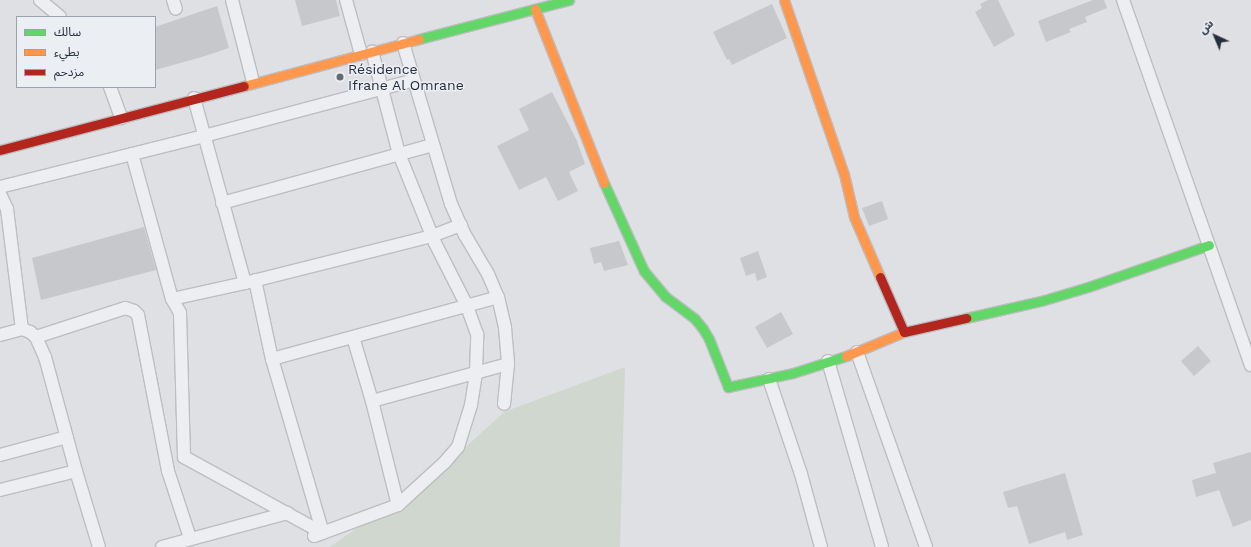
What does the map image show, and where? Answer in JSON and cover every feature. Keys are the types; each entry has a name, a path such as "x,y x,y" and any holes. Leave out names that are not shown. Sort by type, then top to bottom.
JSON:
{"main road":[{"path":"0,150 366,52 569,0"},
{"path":"784,0 844,174 854,217 904,332"},
{"path":"535,9 601,176 644,271 666,297 695,319 703,329 709,339 728,387 769,379 857,352 904,332 1041,301 1088,287 1154,262 1209,246"}],"street":[{"path":"40,0 59,16"},
{"path":"232,0 253,82"},
{"path":"319,535 398,505 444,463 458,447 471,405 476,372 477,334 467,306 432,236 400,154 381,88 346,0"},
{"path":"1123,0 1251,366"},
{"path":"403,43 432,145 451,204 488,274 498,297 505,328 508,364 504,404"},
{"path":"0,186 204,136 414,80"},
{"path":"110,88 121,118"},
{"path":"194,98 222,203 250,282 319,535"},
{"path":"222,203 432,145"},
{"path":"132,154 172,299 180,313 184,457 287,513 319,535"},
{"path":"0,194 7,209 22,329"},
{"path":"172,299 250,282 432,236 461,225"},
{"path":"272,359 498,297"},
{"path":"36,337 125,308 134,311 138,315 168,471 190,538"},
{"path":"0,335 22,329 30,332 36,337 46,357 76,471 100,547"},
{"path":"353,337 372,401 398,505"},
{"path":"857,352 926,547"},
{"path":"828,361 882,547"},
{"path":"372,401 508,364"},
{"path":"769,379 801,474 821,547"},
{"path":"0,455 67,437"},
{"path":"0,490 76,471"},
{"path":"162,547 190,538 287,513"}],"shaded area":[{"path":"625,367 620,547 330,547 444,467 504,412"}],"building":[{"path":"295,0 336,0 340,16 302,26"},
{"path":"988,0 998,0 1015,35 994,47 975,12 982,8 980,4"},
{"path":"1093,0 1104,0 1107,8 1085,17 1087,22 1069,29 1071,32 1046,42 1038,21"},
{"path":"772,4 787,38 732,65 729,59 727,60 713,32"},
{"path":"217,6 229,48 156,70 156,27"},
{"path":"552,92 577,141 585,164 569,172 578,191 558,201 546,177 519,190 497,146 529,130 519,109"},
{"path":"882,201 888,219 869,226 862,208"},
{"path":"144,227 156,270 41,300 32,258"},
{"path":"619,241 628,265 604,271 601,262 594,264 590,248"},
{"path":"758,251 767,277 757,281 755,273 746,276 740,258"},
{"path":"781,312 793,334 767,348 755,327"},
{"path":"1198,346 1211,361 1194,376 1181,361"},
{"path":"1251,452 1251,520 1233,527 1219,490 1196,497 1192,480 1216,473 1213,463"},
{"path":"1065,473 1083,535 1067,540 1065,532 1029,544 1017,506 1008,508 1003,492"}],"traffic: fast":[{"path":"419,39 569,0"},
{"path":"604,183 644,271 666,297 695,319 703,329 709,339 728,387 793,373 846,356"},
{"path":"966,318 1041,301 1088,287 1209,245"}],"traffic: slow":[{"path":"784,0 844,174 854,217 880,277"},
{"path":"535,9 604,183"},
{"path":"244,86 419,39"},
{"path":"846,356 904,332"}],"traffic: jam":[{"path":"0,150 244,86"},
{"path":"880,277 904,332 966,318"}],"place":[{"name":"Résidence Ifrane Al Omrane","path":"340,77"}]}
